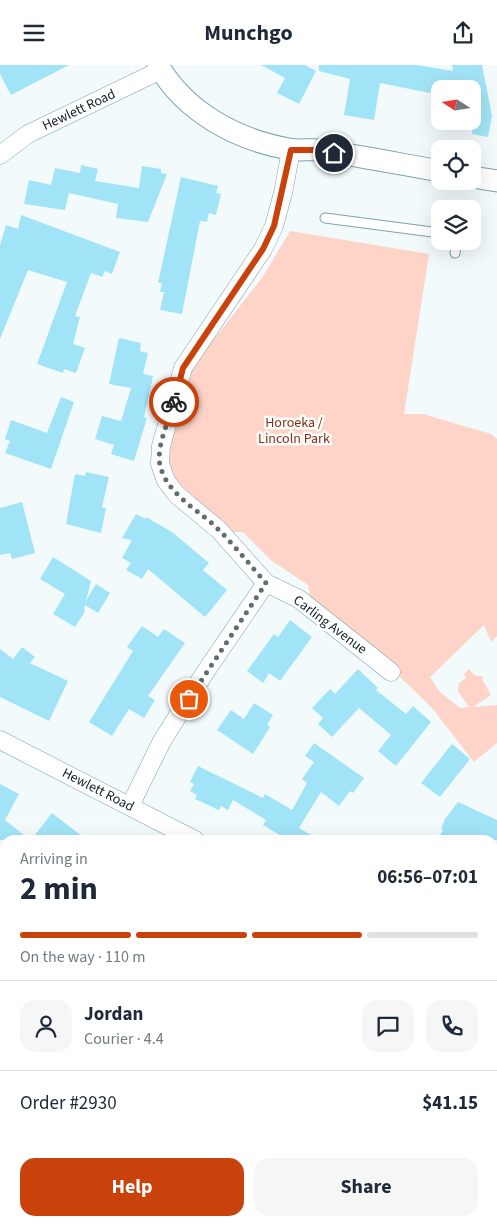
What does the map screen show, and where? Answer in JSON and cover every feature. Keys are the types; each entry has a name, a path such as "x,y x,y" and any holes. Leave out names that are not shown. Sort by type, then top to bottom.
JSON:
{"street":[{"path":"160,68 191,105 220,125 251,140 291,150 317,150 431,169"},
{"name":"Hewlett Road","path":"0,155 28,134 160,68"},
{"name":"Carling Avenue","path":"291,150 276,218 263,249 183,368 161,446 160,464 166,481 177,495 219,529 266,583 299,599 391,672"},
{"path":"481,178 497,181"},
{"path":"130,807 162,741 206,671 266,583"},
{"name":"Hewlett Road","path":"0,741 185,835"}],"lane":[{"path":"325,218 431,232"}],"green space":[{"name":"Horoeka / Lincoln Park","path":"290,231 429,254 404,414 423,414 491,434 497,439 497,636 491,642 484,625 430,677 440,692 460,708 469,707 458,691 459,683 466,678 464,674 469,669 474,675 484,677 482,679 491,695 473,707 497,705 497,743 474,762 432,708 357,635 310,597 308,585 272,561 243,532 233,532 175,480 174,474 167,466 172,435 189,368 211,332 216,337 264,275"}],"building":[{"path":"0,65 69,65 11,95 0,74"},
{"path":"261,65 305,65 316,71 299,104 277,93 285,78"},
{"path":"319,65 417,65 453,71 452,65 482,65 492,116 488,137 472,134 472,130 481,130 481,80 431,80 431,93 380,83 374,120 344,115 350,79 319,71"},
{"path":"81,165 98,169 95,181 139,188 142,166 161,169 161,173 167,174 148,222 116,218 118,204 69,193 65,210 24,204 29,180 51,185 55,168 80,173"},
{"path":"181,177 218,186 216,193 221,194 216,215 209,213 207,222 200,221 182,314 160,310 164,292 160,292 162,283 158,283"},
{"path":"21,215 120,252 112,274 105,271 102,277 91,273 75,316 80,317 73,344 85,348 76,373 64,369 63,373 37,364 67,282 28,270 0,339 0,245 6,225 18,229"},
{"path":"119,338 141,343 140,351 148,353 143,374 153,376 144,417 147,418 134,461 111,454 114,445 95,439 102,416 121,421 131,388 109,384"},
{"path":"61,397 74,402 51,469 5,453 10,441 5,439 11,420 47,433"},
{"path":"86,472 109,477 102,507 106,508 101,533 66,524 75,474 85,476"},
{"path":"22,502 35,553 12,559 10,553 0,555 0,508"},
{"path":"136,514 145,519 146,517 172,532 209,563 203,570 227,590 205,617 148,569 142,579 126,570 131,563 122,558 132,540 122,538"},
{"path":"53,557 91,581 86,601 96,584 110,593 98,613 85,605 84,613 75,627 53,614 65,594 40,579"},
{"path":"290,620 312,637 280,681 269,673 263,683 247,671 274,634 278,637"},
{"path":"142,626 158,637 164,629 185,643 148,696 155,700 144,718 129,709 112,736 89,722 133,651 127,647"},
{"path":"22,647 35,657 30,663 68,681 49,721 0,697 0,649 13,659"},
{"path":"358,669 378,688 376,690 406,714 413,706 431,722 396,766 378,751 391,735 359,708 332,737 318,724 323,718 312,708 330,689 335,694"},
{"path":"254,703 273,715 267,725 270,727 253,754 217,730 231,710 244,719"},
{"path":"314,743 364,778 353,793 350,791 339,806 321,792 299,828 311,835 280,835 263,825 266,820 233,800 228,810 221,806 219,810 195,799 197,795 190,791 194,784 190,782 198,766 263,798 265,794 292,810 307,783 302,779 314,762 305,756"},
{"path":"452,744 470,759 440,797 421,783"},
{"path":"0,784 19,794 5,820 24,835 0,835"},
{"path":"458,802 497,820 497,835 440,835 445,819"},
{"path":"52,813 81,835 35,835"}],"way so far":[{"path":"174,402 161,446 160,464 166,481 177,495 219,529 266,583 189,699"}],"route":[{"path":"174,402 183,368 198,342 263,249 274,226 283,193 291,150 317,150 334,153"}]}
